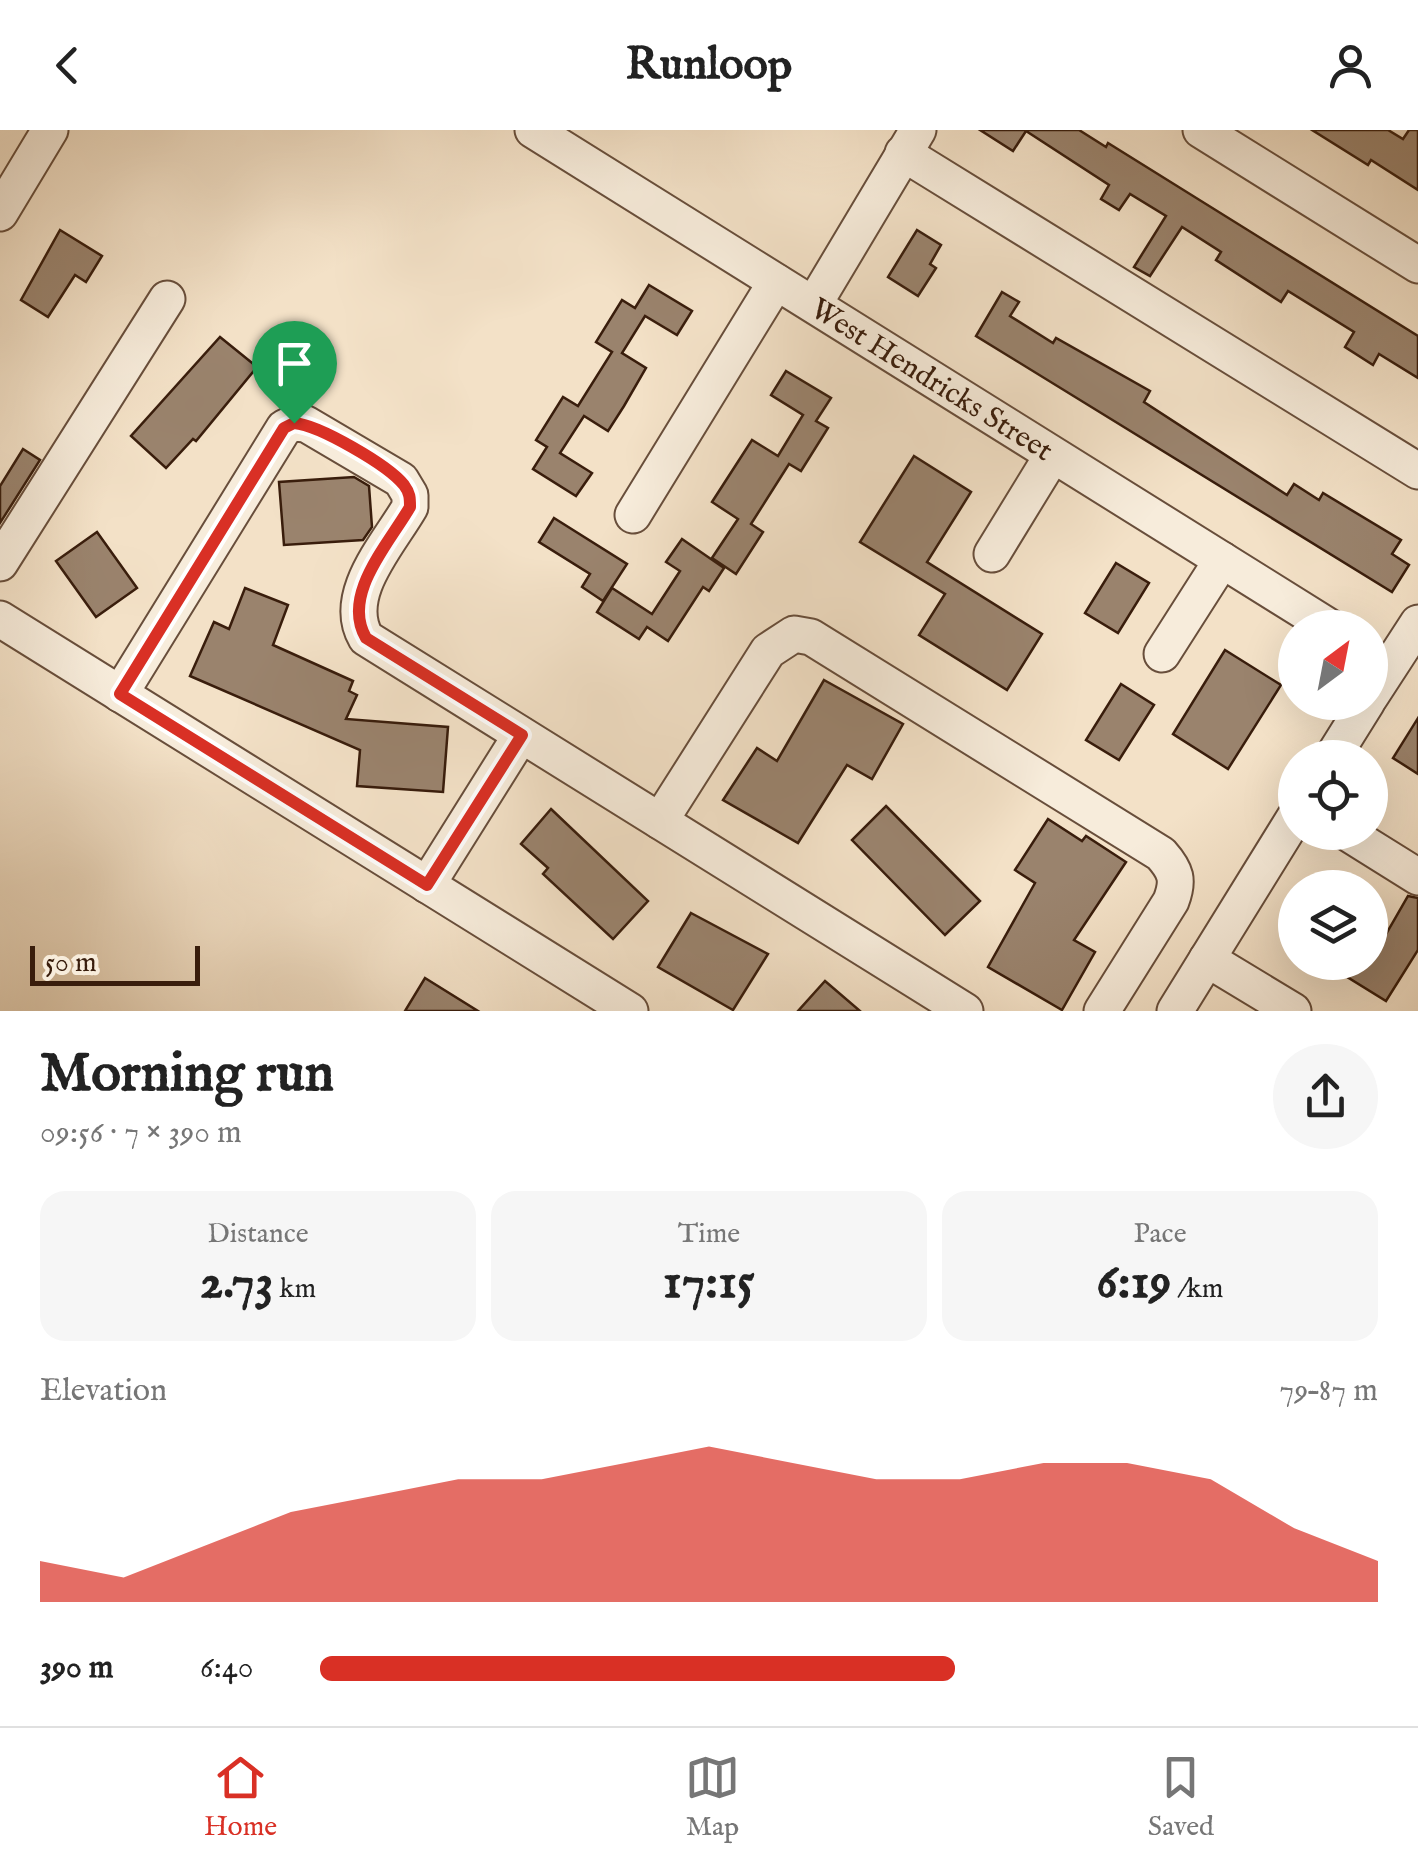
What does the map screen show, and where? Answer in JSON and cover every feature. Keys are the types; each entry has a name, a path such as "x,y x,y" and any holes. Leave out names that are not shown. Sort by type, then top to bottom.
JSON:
{"street":[{"path":"0,213 50,130"},
{"name":"West Hendricks Street","path":"533,130 1302,610"},
{"path":"1201,130 1418,265"},
{"path":"814,304 910,142 1418,471"},
{"path":"632,516 776,282"},
{"path":"0,563 167,299"},
{"path":"120,694 284,428 294,423 306,424 401,480 410,495 410,507 356,603 357,623 366,638 965,1011"},
{"path":"992,554 1052,456"},
{"path":"1162,654 1222,560"},
{"path":"0,619 630,1011"},
{"path":"660,821 768,651 794,634 811,637 1144,844 1173,867 1178,884 1171,901 1102,1011"},
{"path":"427,885 522,735"},
{"path":"1175,1011 1278,845"},
{"path":"1375,850 1418,877"},
{"path":"1207,959 1293,1011"}],"building":[{"path":"980,130 1079,130 1106,147 1108,143 1418,336 1418,378 1379,354 1373,365 1345,347 1354,332 1288,291 1281,302 1216,260 1221,252 1182,227 1150,276 1134,267 1166,216 1130,194 1119,210 1101,199 1109,185 1026,131 1013,151"},
{"path":"1312,130 1388,130 1403,139 1409,130 1418,130 1418,190 1371,160 1368,165"},
{"path":"60,230 102,256 86,282 75,275 48,317 21,300"},
{"path":"917,230 941,245 930,264 936,268 918,296 888,277"},
{"path":"649,285 692,311 677,335 645,316 622,353 646,368 624,406 608,431 584,416 560,453 592,473 576,496 533,469 547,447 536,440 563,397 578,406 612,352 596,342 622,300 635,308"},
{"path":"1002,292 1019,302 1010,316 1053,343 1056,338 1150,391 1144,402 1287,495 1294,484 1319,500 1323,493 1401,540 1392,554 1409,565 1392,592 976,336"},
{"path":"220,337 257,367 196,441 193,439 166,468 131,436"},
{"path":"786,371 831,398 816,421 828,428 801,471 789,464 751,524 763,532 736,574 712,558 738,519 712,502 752,440 778,456 803,415 771,395"},
{"path":"23,449 40,460 0,523 0,486"},
{"path":"914,456 971,492 927,562 1042,634 1007,690 919,635 945,594 860,542"},
{"path":"354,477 369,486 372,527 363,540 284,545 279,482"},
{"path":"554,518 627,564 603,601 582,587 590,574 539,542"},
{"path":"97,532 137,588 96,617 56,561"},
{"path":"682,539 724,568 709,591 703,587 668,641 647,627 639,639 597,612 612,588 652,614 680,571 666,562"},
{"path":"1116,563 1149,583 1118,633 1085,613"},
{"path":"245,588 288,605 273,645 353,681 349,691 357,695 346,719 448,727 443,792 357,786 360,750 190,676 214,622 229,629"},
{"path":"1225,650 1278,683 1278,690 1228,769 1173,734"},
{"path":"824,680 903,724 872,779 847,765 798,843 723,800 757,748 777,761"},
{"path":"1121,684 1154,705 1119,760 1086,740"},
{"path":"1418,718 1418,774 1393,758"},
{"path":"886,806 980,901 945,935 852,840"},
{"path":"551,809 648,901 613,939 543,874 548,868 521,844"},
{"path":"1048,819 1082,841 1086,836 1126,862 1074,940 1095,952 1062,1010 988,967 1035,883 1015,870"},
{"path":"1408,896 1418,898 1418,950 1386,1001 1352,980 1388,980 1388,931"},
{"path":"691,913 768,954 733,1010 658,967"},
{"path":"425,978 478,1011 405,1011"},
{"path":"825,981 860,1011 798,1011"}],"route":[{"path":"294,423 324,432 401,480 410,495 410,507 356,603 357,623 366,638 522,735 427,885 120,694 284,428 294,423"}]}
